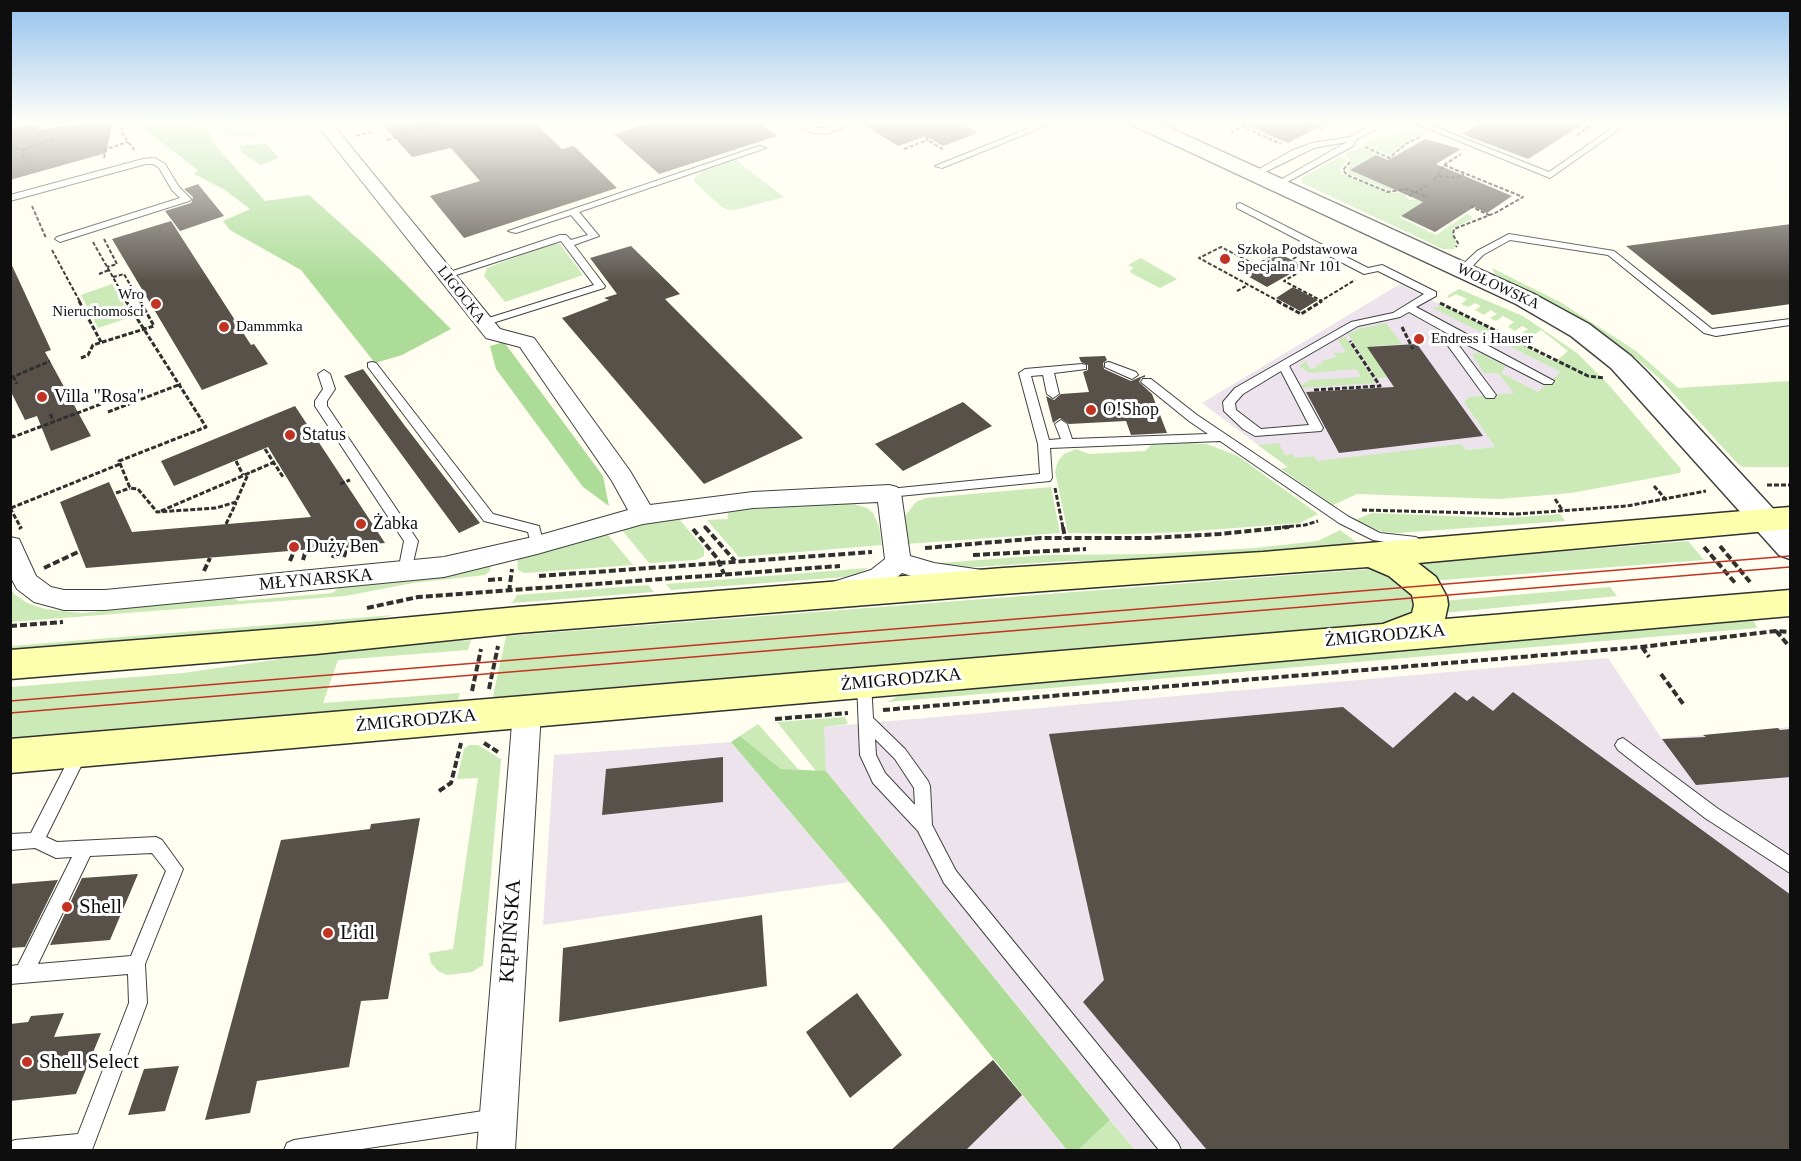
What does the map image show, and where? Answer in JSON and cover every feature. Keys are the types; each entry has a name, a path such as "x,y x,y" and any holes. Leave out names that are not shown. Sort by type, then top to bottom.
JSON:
{"main road":[{"path":"10,673 27,664 408,632 518,620 1003,581 1372,555 1689,516 1778,519"},
{"path":"1372,555 1401,567 1424,586 1430,597 1431,605 1427,622 1389,636"},
{"name":"ŻMIGRODZKA","path":"10,756 527,712 866,706 1389,636 1772,611"}],"street":[{"name":"LIGOCKA","path":"365,175 493,334 527,342 622,477 644,515"},
{"name":"WOŁOWSKA","path":"1257,175 1460,261 1557,315 1621,362 1778,519 1791,547"},
{"name":"MŁYNARSKA","path":"10,546 26,582 33,589 52,598 84,601 444,567 537,545 644,515 753,500 889,493"},
{"path":"889,493 899,554"},
{"path":"899,554 934,573 1003,581"},
{"path":"826,595 879,577 899,554"},
{"name":"KĘPIŃSKA","path":"497,1135 527,712"}],"lane":[{"path":"10,198 90,175"},
{"path":"60,239 186,199 175,188 167,175"},
{"path":"513,231 680,175"},
{"path":"1265,179 1269,175"},
{"path":"1265,179 1274,175"},
{"path":"1240,207 1368,272 1378,267 1432,294 1396,315 1356,324 1282,365 1239,391 1230,402 1230,411 1246,426 1260,433 1317,428 1282,365"},
{"path":"569,244 594,236 573,211"},
{"path":"446,276 563,237 600,286 483,323"},
{"path":"1460,261 1509,237 1611,253 1708,331 1716,333 1791,322"},
{"path":"1410,308 1459,336 1548,381"},
{"path":"1459,336 1451,343 1490,394"},
{"path":"372,365 489,518 534,529 537,545"},
{"path":"1108,365 1132,375"},
{"path":"889,493 1046,478 1044,444 1025,373 1082,367"},
{"path":"1048,372 1053,394"},
{"path":"324,374 329,389 321,401 321,406 411,541 405,572"},
{"path":"1147,382 1193,418 1331,512 1378,537 1451,547"},
{"path":"1061,424 1068,443"},
{"path":"1044,444 1222,437"},
{"path":"866,706 868,755 879,778 924,826 951,877 1171,1150"},
{"path":"866,706 922,786 924,826"},
{"path":"1623,745 1712,813 1791,865"},
{"path":"36,840 81,750"},
{"path":"11,842 36,840 56,850 156,845 175,869 136,964 138,1004 83,1147 15,1150"},
{"path":"17,974 85,849"},
{"path":"17,974 136,964"},
{"path":"294,1150 497,1135"}],"path":[{"path":"1347,175 1388,192 1406,189 1428,197"},
{"path":"1439,176 1457,178 1462,175"},
{"path":"1460,261 1454,230 1461,225 1490,215 1523,197 1470,175"},
{"path":"1409,196 1426,186"},
{"path":"27,193 48,243 100,342"},
{"path":"1470,206 1490,215"},
{"path":"86,231 143,330 181,384 206,427 119,461 130,488"},
{"path":"99,274 117,264 103,240 114,236"},
{"path":"1227,243 1199,258 1301,314 1368,272"},
{"path":"1221,247 1256,266 1289,247 1317,246"},
{"path":"1310,266 1284,280 1322,301"},
{"path":"81,358 88,355 93,345 154,326 124,274 112,277"},
{"path":"1237,291 1248,285"},
{"path":"1428,297 1588,376 1605,378 1598,370"},
{"path":"1297,391 1380,386 1343,331"},
{"path":"17,384 12,377 50,361"},
{"path":"108,412 181,384"},
{"path":"12,437 104,403"},
{"path":"50,414 54,422"},
{"path":"265,449 283,477"},
{"path":"236,461 243,475"},
{"path":"157,512 275,462"},
{"path":"11,508 120,464"},
{"path":"226,524 249,472"},
{"path":"1046,478 1054,485 1065,538"},
{"path":"1654,486 1689,516 1791,631"},
{"path":"116,493 130,488 138,489 157,512"},
{"path":"157,512 216,508 236,502"},
{"path":"679,510 720,563 724,574"},
{"path":"539,576 735,561 899,554 1065,538 1150,538 1220,534 1316,523 1331,512"},
{"path":"1689,516 1791,631"},
{"path":"701,523 735,561"},
{"path":"508,597 512,578 512,551"},
{"path":"44,568 78,552"},
{"path":"1772,611 1789,646"},
{"path":"765,720 866,706 1641,646 1772,611"},
{"path":"488,693 498,643"},
{"path":"1641,646 1648,657"},
{"path":"1661,674 1684,705"},
{"path":"439,791 451,783 461,743"}],"shaded area":[{"path":"1400,284 1604,386 1465,402 1495,447 1289,468 1202,403"},
{"path":"1608,658 1662,739 1790,727 1790,1150 1135,1150 826,771 823,727"},
{"path":"731,742 849,882 543,925 554,755"},
{"path":"993,1060 1067,1150 892,1150"}],"green space":[{"path":"196,175 242,175 265,201 309,195 377,256 451,329 402,355 375,363 301,270 230,230 223,221 250,209 225,190"},
{"path":"698,175 756,175 784,197 729,210 722,207 695,183 694,179"},
{"path":"1307,175 1344,175 1389,193 1410,192 1406,196 1409,200 1427,199 1399,217 1436,235 1467,214 1472,219 1452,229 1456,242 1454,249 1443,249 1302,183 1302,178"},
{"path":"1352,175 1362,175 1395,190 1389,190"},
{"path":"550,244 560,244 583,275 505,302 484,276 487,268"},
{"path":"1141,258 1177,279 1160,288 1131,273 1130,271 1134,268 1128,265"},
{"path":"1492,268 1560,302 1636,351 1678,388 1790,381 1790,467 1743,467 1738,464 1662,381 1636,358 1571,313 1505,281 1494,273"},
{"path":"112,284 131,317 98,328 81,295"},
{"path":"1459,289 1523,316 1577,353 1608,384 1681,469 1680,473 1571,493 1499,499 1357,494 1333,505 1281,469 1288,467 1258,445 1279,443 1285,455 1293,454 1295,458 1314,456 1317,461 1461,444 1466,450 1495,447 1464,402 1469,397 1514,393 1498,373 1484,373 1472,354 1479,353 1506,366 1501,373 1538,392 1561,372 1433,308 1442,305 1555,362 1568,351 1541,330 1530,338 1522,333 1528,329 1522,326 1515,331 1508,327 1514,322 1503,316 1496,321 1490,318 1497,314 1491,310 1484,315 1475,310 1481,306 1475,303 1468,307 1461,304 1467,299 1456,294 1449,298 1447,296"},
{"path":"1386,323 1402,344 1368,347 1387,377 1377,379 1348,334"},
{"path":"1345,336 1376,383 1301,388 1310,380 1361,377 1356,369 1309,373 1299,366 1306,361 1310,369 1317,368 1316,365 1323,364 1321,361 1336,357 1334,353 1346,352 1338,340"},
{"path":"504,342 603,476 609,506 583,487 496,369 490,346"},
{"path":"1207,444 1238,456 1318,514 1300,523 1182,532 1068,533 1055,472 1058,461 1064,454 1076,449 1089,454 1145,451 1151,445"},
{"path":"1051,487 1060,533 906,544 904,517 916,502 926,498"},
{"path":"847,502 867,508 873,513 879,526 882,545 739,557 707,520 728,519 728,511"},
{"path":"1372,513 1505,518 1560,514 1565,521 1397,533 1383,532 1355,520"},
{"path":"678,518 704,548 704,556 696,560 649,563 621,529"},
{"path":"1340,530 1359,544 1156,561 1069,561 945,569 926,564 1046,555 1154,554 1255,548 1318,541"},
{"path":"608,535 633,565 524,573 518,570 517,557"},
{"path":"1688,541 1704,560 1430,581 1412,564"},
{"path":"491,564 490,571 485,575 413,583 345,596 11,622 10,588 14,594 27,603 45,609 82,613 230,597 239,601 332,593 342,586"},
{"path":"868,568 854,576 845,577 671,590 666,584"},
{"path":"1371,569 1392,575 1413,595 1415,605 1410,617 1385,625 492,701 506,636"},
{"path":"648,585 654,592 512,603 517,595"},
{"path":"1610,587 1617,596 1444,613 1441,601"},
{"path":"393,615 363,623 11,653 11,646"},
{"path":"1753,619 1757,628 887,702 906,692"},
{"path":"471,640 468,650 338,660 323,703 460,693 457,705 11,742 11,687 183,673 343,650"},
{"path":"845,717 848,724 824,727 826,771 816,771 777,722"},
{"path":"758,724 799,770 781,769 740,736"},
{"path":"740,736 781,769 826,771 1110,1120 1078,1150 1067,1150 884,923 731,742"},
{"path":"469,745 478,745 501,759 483,965 472,972 447,975 438,971 431,963 429,953 453,949 478,778 457,779 464,749"},
{"path":"1110,1120 1135,1150 1078,1150"}],"building":[{"path":"10,175 27,175 10,180"},
{"path":"475,175 604,175 617,188 464,238 430,196 480,181"},
{"path":"1362,175 1463,175 1512,196 1487,213 1474,207 1435,232 1401,216 1423,202"},
{"path":"198,184 224,216 180,231 165,211 191,203 193,197 184,189"},
{"path":"171,221 251,345 254,344 268,364 202,390 112,239"},
{"path":"1791,224 1791,304 1712,315 1626,246"},
{"path":"631,246 680,294 665,299 803,438 704,484 562,318 609,300 604,298 617,294 590,258"},
{"path":"1280,254 1304,266 1267,287 1244,274"},
{"path":"10,261 51,350 45,352 91,436 51,451 37,416 25,420 10,390"},
{"path":"1293,287 1318,300 1300,311 1276,298"},
{"path":"1417,344 1483,436 1339,453 1306,392 1394,387 1367,347"},
{"path":"1105,356 1107,360 1103,363 1104,369 1131,381 1145,375 1139,382 1152,394 1167,433 1131,435 1126,421 1069,424 1060,418 1053,423 1046,396 1054,400 1061,394 1089,392 1083,372 1088,370 1088,365 1081,362 1079,357"},
{"path":"363,369 480,523 459,533 344,376"},
{"path":"963,402 992,426 903,471 875,444"},
{"path":"295,406 385,543 86,568 60,502 109,482 132,532 311,517 268,447 174,486 161,461"},
{"path":"1455,692 1467,701 1473,696 1493,711 1513,692 1791,895 1791,1150 1207,1150 1083,1002 1104,980 1049,734 1343,707 1393,748"},
{"path":"1778,728 1780,730 1791,729 1791,777 1696,785 1662,739 1706,737 1703,735"},
{"path":"723,757 723,802 602,815 606,769"},
{"name":"Lidl","path":"420,818 388,999 361,1001 349,1067 257,1081 250,1113 205,1120 281,840 370,829 371,824"},
{"path":"138,874 110,940 50,945 82,878"},
{"path":"58,880 25,947 10,948 10,884"},
{"path":"762,915 767,986 559,1022 563,948"},
{"path":"857,993 902,1055 850,1098 806,1032"},
{"path":"64,1013 54,1037 101,1033 76,1094 10,1101 10,1024 28,1022 31,1016"},
{"path":"993,1060 1022,1095 966,1150 891,1150"},
{"path":"179,1066 165,1111 128,1115 144,1069"}],"tram line":[{"path":"10,701 1790,556"},
{"path":"10,713 1790,567"}],"place":[{"name":"Szkoła Podstawowa Specjalna Nr 101","path":"1225,259"},
{"name":"Wro Nieruchomości","path":"156,304"},
{"name":"Dammmka","path":"224,327"},
{"name":"Endress i Hauser","path":"1419,339"},
{"name":"Villa \"Rosa\"","path":"42,397"},
{"name":"O!Shop","path":"1091,410"},
{"name":"Status","path":"290,435"},
{"name":"Żabka","path":"361,524"},
{"name":"Duży Ben","path":"294,547"},
{"name":"Shell","path":"67,907"},
{"name":"Lidl","path":"328,933"},
{"name":"Shell Select","path":"27,1062"}]}
